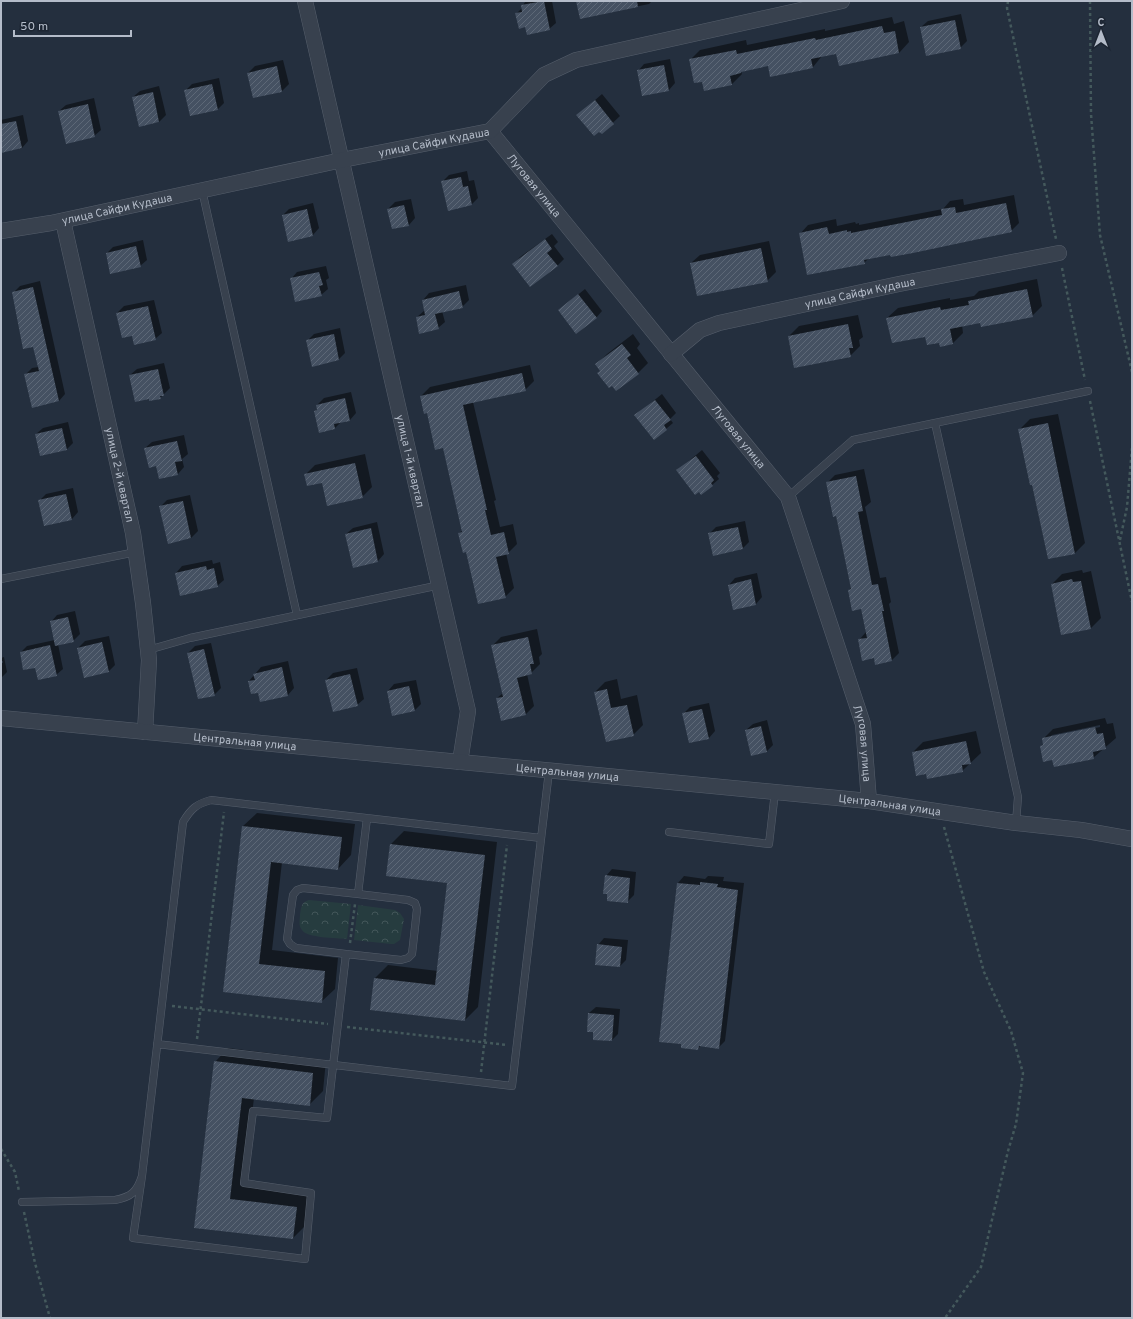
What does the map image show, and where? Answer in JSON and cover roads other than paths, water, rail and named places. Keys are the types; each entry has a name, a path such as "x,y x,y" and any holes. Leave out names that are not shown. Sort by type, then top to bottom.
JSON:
{"street":[{"name":"улица 1-й квартал","path":"305,1 468,710 460,762"},
{"name":"улица Сайфи Кудаша","path":"1,231 63,221 342,160 490,131 544,75 576,60 842,1"},
{"name":"Луговая улица","path":"490,131 788,497 862,724 869,801"},
{"name":"улица 2-й квартал","path":"63,221 133,533 149,660 145,732"},
{"name":"улица Сайфи Кудаша","path":"671,354 700,330 719,323 899,284 1058,253"},
{"name":"Центральная улица","path":"1,718 869,801 1016,823 1081,830 1132,839"}],"lane":[{"path":"202,190 297,616"},
{"path":"788,497 853,440 1088,391"},
{"path":"935,423 1018,798 1016,823"},
{"path":"1,579 136,552"},
{"path":"148,650 190,638 440,585"},
{"path":"157,1044 512,1086 549,771"},
{"path":"669,832 769,844 775,792"},
{"path":"348,954 327,1118 253,1111 244,1183 312,1193 305,1259 133,1238 142,1176 184,822 194,807 201,802 211,800 225,801 541,838"},
{"path":"357,894 367,818"},
{"path":"303,888 408,900 415,903 417,909 412,954 408,958 401,960 348,954 296,948 290,944 288,939 293,895 297,890 303,888"},
{"path":"22,1202 115,1200 124,1198 133,1193 139,1186 142,1176"}]}
